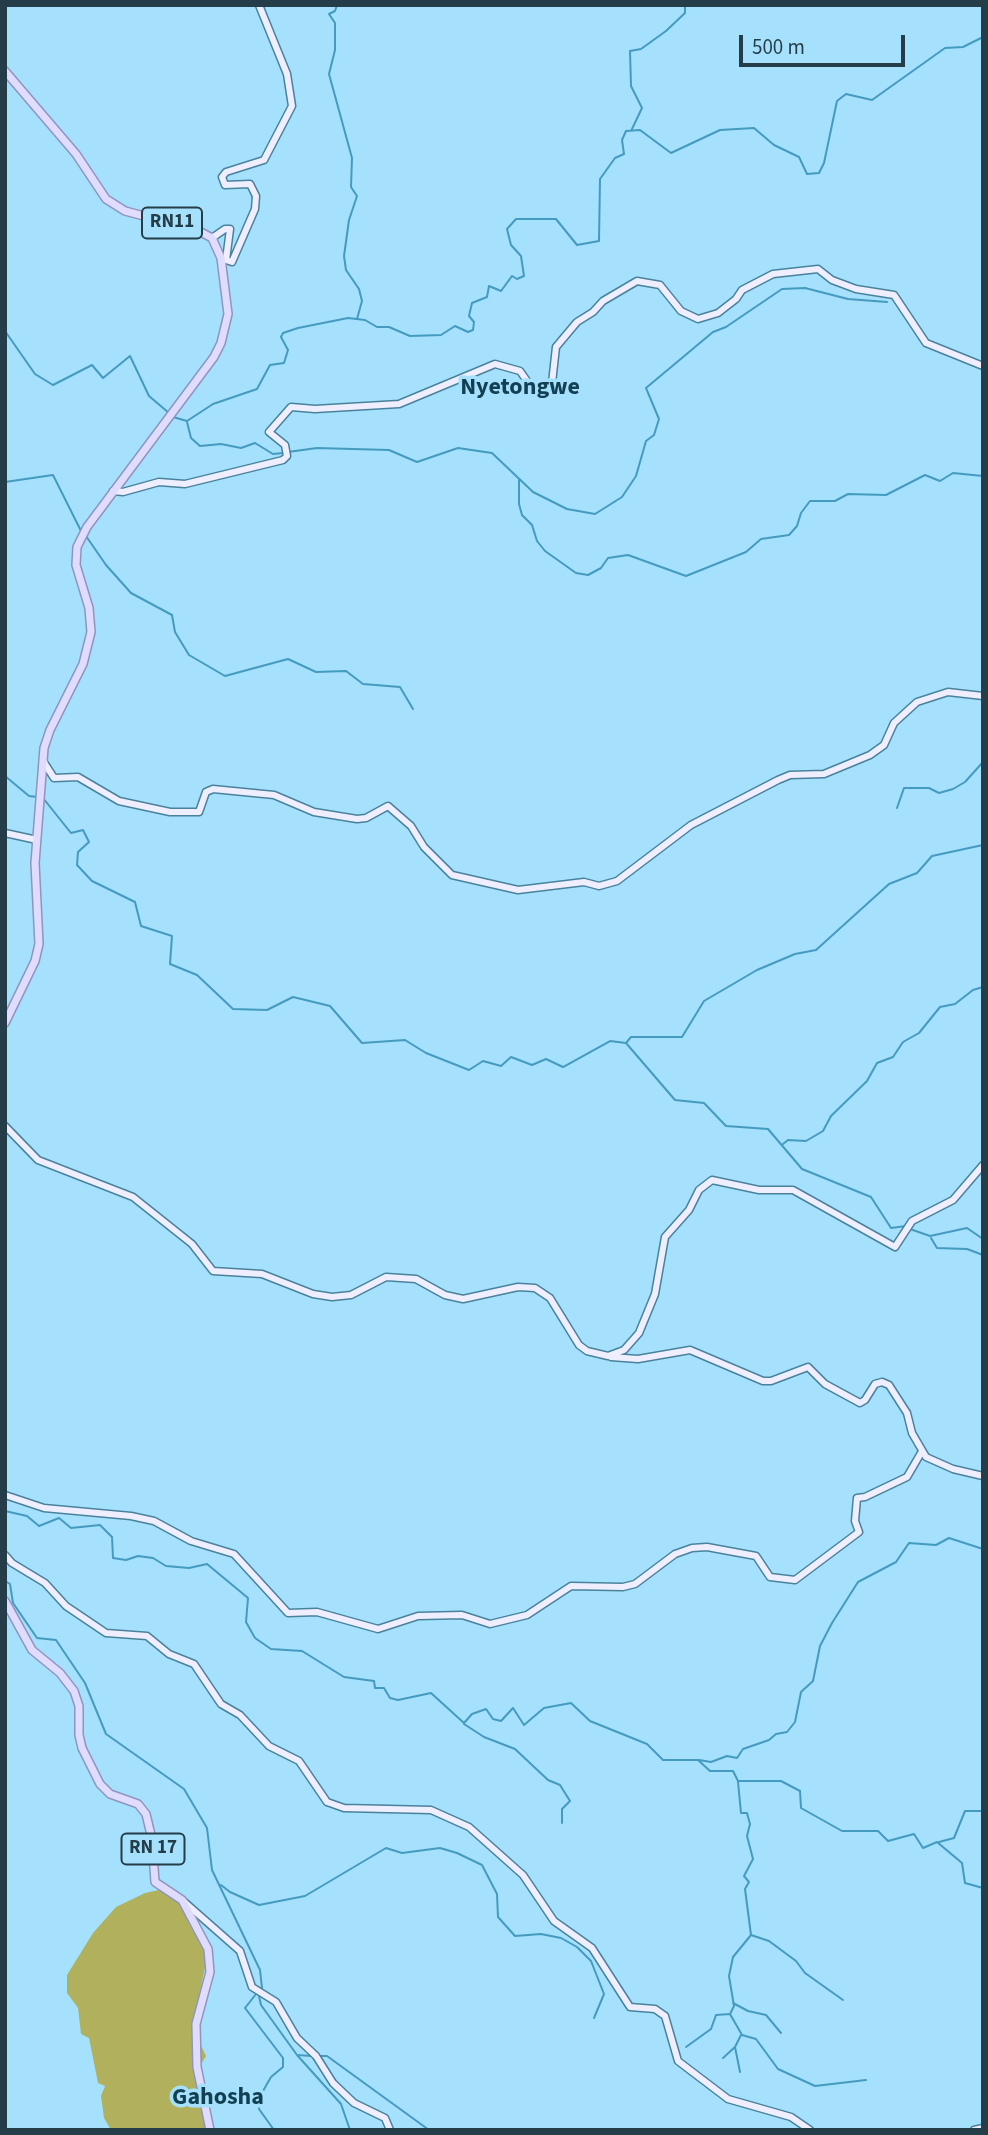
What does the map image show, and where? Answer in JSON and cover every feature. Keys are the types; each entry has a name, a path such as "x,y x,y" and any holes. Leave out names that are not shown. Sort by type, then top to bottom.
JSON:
{"main road":[{"name":"RN11","path":"5,71 76,155 106,199 125,211 197,229 212,238 221,258 227,291 225,329 214,357 84,531 77,549 76,565 89,608 91,632 82,667 50,730 42,759 35,881 39,944 35,961 5,1023"},
{"name":"RN 17","path":"5,1601 32,1650 60,1673 74,1691 79,1706 82,1748 100,1784 110,1794 138,1804 146,1814 152,1839 155,1882 182,1900 208,1949 210,1962 196,2024 197,2067 210,2130"}],"street":[{"path":"212,238 225,229 230,229 226,260 232,262 255,209 256,196 250,184 227,185 222,177 228,171 264,160 292,106 287,74 259,5"},
{"path":"113,491 121,493 159,482 185,484 284,459 287,452 284,444 269,433 289,407 315,410 399,404 495,364 520,371 534,391 546,391 552,383 556,347 577,322 593,312 603,301 637,281 660,285 681,311 698,319 718,313 742,290 773,274 818,269 832,280 856,289 894,295 926,343 983,366"},
{"path":"42,759 54,778 78,777 118,800 159,811 199,813 206,792 213,789 274,795 314,811 357,819 366,818 388,806 411,826 424,846 450,874 518,890 583,882 599,886 617,881 691,825 778,780 790,775 824,774 870,755 884,745 894,723 916,702 948,692 983,696"},
{"path":"5,833 37,840"},
{"path":"5,1126 38,1160 133,1197 192,1244 213,1270 262,1274 313,1294 332,1297 351,1295 386,1277 416,1279 444,1294 463,1299 518,1287 535,1288 550,1298 579,1345 596,1355 638,1359 690,1350 763,1381 771,1381 808,1367 825,1384 860,1403 875,1384 882,1382 889,1385 907,1413 921,1453 953,1469 983,1476"},
{"path":"609,1356 624,1350 639,1333 655,1294 665,1237 689,1210 699,1190 712,1180 759,1190 793,1191 895,1247 912,1221 953,1200 983,1165"},
{"path":"5,1495 44,1508 131,1516 155,1521 184,1539 237,1556 254,1579 288,1614 317,1612 378,1629 418,1616 462,1615 490,1624 527,1615 571,1586 623,1587 635,1584 674,1554 692,1548 707,1547 756,1556 770,1577 794,1580 859,1532 855,1521 857,1498 865,1497 907,1477 921,1453"},
{"path":"5,1556 16,1566 45,1583 62,1603 106,1633 147,1636 169,1654 194,1664 221,1704 240,1715 269,1746 299,1761 327,1802 345,1808 431,1810 469,1827 523,1875 554,1921 592,1948 630,2007 655,2009 665,2016 678,2062 728,2099 791,2117 810,2130"},
{"path":"182,1900 240,1951 250,1985 276,2002 297,2038 316,2056 333,2083 354,2103 385,2118 390,2130"},
{"path":"974,2130 983,2128"}],"shaded area":[{"path":"159,1890 173,1895 181,1902 207,1958 194,2031 206,2056 201,2064 202,2071 196,2077 208,2130 111,2130 104,2118 101,2096 105,2086 98,2083 89,2038 81,2034 78,2008 67,1993 67,1975 93,1933 116,1907 145,1893"}],"waterway":[{"path":"16,5 33,5"},
{"path":"337,5 335,11 329,14 335,23 335,50 329,74 352,158 351,187 357,196 349,220 344,256 346,270 359,289 362,301 357,319"},
{"path":"632,129 642,108 631,86 630,51 641,49 666,31 685,13 685,5"},
{"path":"173,417 187,421 213,404 257,389 270,365 284,363 288,350 281,337 283,333 298,328 348,318 365,320 377,327 389,327 410,336 441,335 455,326 468,332 473,330 474,322 469,316 472,303 487,297 489,286 501,291 512,276 517,279 524,276 521,256 511,245 507,229 516,219 556,219 577,245 599,241 600,179 615,158 624,154 622,140 626,131 640,130 671,153 720,130 754,128 774,145 799,157 807,174 819,173 824,163 837,101 846,94 872,100 945,48 963,47 983,37"},
{"path":"288,452 317,448 389,450 417,462 458,448 492,453 533,492 567,509 595,514 622,497 636,476 646,441 654,435 659,419 646,388 713,332 726,327 782,289 805,288 848,299 887,302"},
{"path":"5,331 35,374 53,385 92,365 103,378 130,356 149,396 169,413"},
{"path":"187,422 191,438 200,446 221,444 241,448 255,443 273,454 283,453"},
{"path":"519,479 522,515 532,525 537,541 545,551 576,573 588,575 601,568 608,558 628,555 686,576 746,552 761,539 789,535 810,501 835,501 848,494 886,495 925,475 940,481 953,473 983,476"},
{"path":"5,482 53,475 81,531"},
{"path":"86,536 106,565 131,593 172,615 175,632 189,655 225,676 288,659 316,672 346,671 363,684 400,687 413,709"},
{"path":"897,808 904,788 929,788 939,793 953,789 965,782 983,762"},
{"path":"5,776 29,796 38,797"},
{"path":"43,798 71,833 83,830 89,842 78,852 77,865 92,881 135,902 141,926 172,936 170,964 197,975 233,1009 267,1010 293,997 330,1006 362,1043 405,1040 426,1053 469,1070 483,1061 501,1066 511,1057 532,1065 546,1059 563,1067 610,1041 626,1043 675,1100 704,1103 726,1126 768,1129 802,1169 871,1197 891,1228 906,1226"},
{"path":"626,1043 631,1037 682,1037 704,1001 757,970 795,954 816,950 889,884 917,873 932,856 983,845"},
{"path":"783,1144 788,1140 806,1141 823,1131 831,1116 867,1081 877,1063 893,1057 903,1042 919,1033 940,1007 955,1004 973,990 983,987"},
{"path":"910,1229 930,1236 967,1228 983,1239"},
{"path":"931,1238 937,1248 967,1249 983,1255"},
{"path":"5,1511 27,1516 39,1526 59,1518 71,1528 100,1525 112,1537 113,1558 126,1560 138,1556 153,1558 166,1566 189,1568 207,1564 248,1598 246,1622 255,1638 271,1649 302,1651 344,1677 374,1681 375,1688 384,1688 390,1698 398,1700 431,1693 464,1723 472,1714 486,1709 493,1719 501,1721 513,1708 524,1725 544,1708 571,1703 590,1721 647,1744 663,1760 698,1760 710,1771 733,1771 738,1781 781,1781 800,1791 801,1808 842,1831 878,1831 888,1841 914,1834 923,1848 937,1842 962,1863 965,1883 983,1888"},
{"path":"699,1760 711,1762 727,1756 737,1758 743,1749 787,1732 795,1722 801,1692 813,1681 820,1646 858,1582 896,1562 909,1543 936,1545 949,1538 983,1549"},
{"path":"5,1581 10,1584 13,1603 37,1638 56,1640 85,1683 106,1734 184,1789 207,1828 212,1870 260,1970 262,1988"},
{"path":"464,1724 484,1737 515,1749 548,1780 560,1785 570,1801 562,1809 562,1823"},
{"path":"738,1782 741,1813 747,1813 750,1824 747,1836 753,1859 744,1876 749,1882 745,1889 751,1935 733,1957 729,1976 734,2006 730,2014 742,2035 756,2039 778,2069 815,2086 866,2080"},
{"path":"939,1842 954,1838 965,1811 983,1811"},
{"path":"221,1885 259,1905 305,1896 386,1848 402,1853 440,1848 457,1853 482,1865 497,1894 498,1917 515,1936 541,1934 561,1938 577,1947 591,1961 604,1994 594,2018"},
{"path":"751,1935 769,1941 796,1961 805,1973 843,2000"},
{"path":"256,1994 245,2008 283,2058 283,2067 271,2077 259,2098 259,2109 274,2130"},
{"path":"259,1996 261,2005 297,2055 312,2056"},
{"path":"733,2003 748,2011 766,2015 781,2033"},
{"path":"686,2047 711,2029 716,2015 730,2014"},
{"path":"740,2072 735,2047 741,2035"},
{"path":"723,2058 735,2047"},
{"path":"297,2055 341,2104 350,2130"},
{"path":"317,2056 327,2056 429,2130"}],"district":[{"name":"Nyetongwe","path":"520,389"},
{"name":"Gahosha","path":"218,2099"}]}
